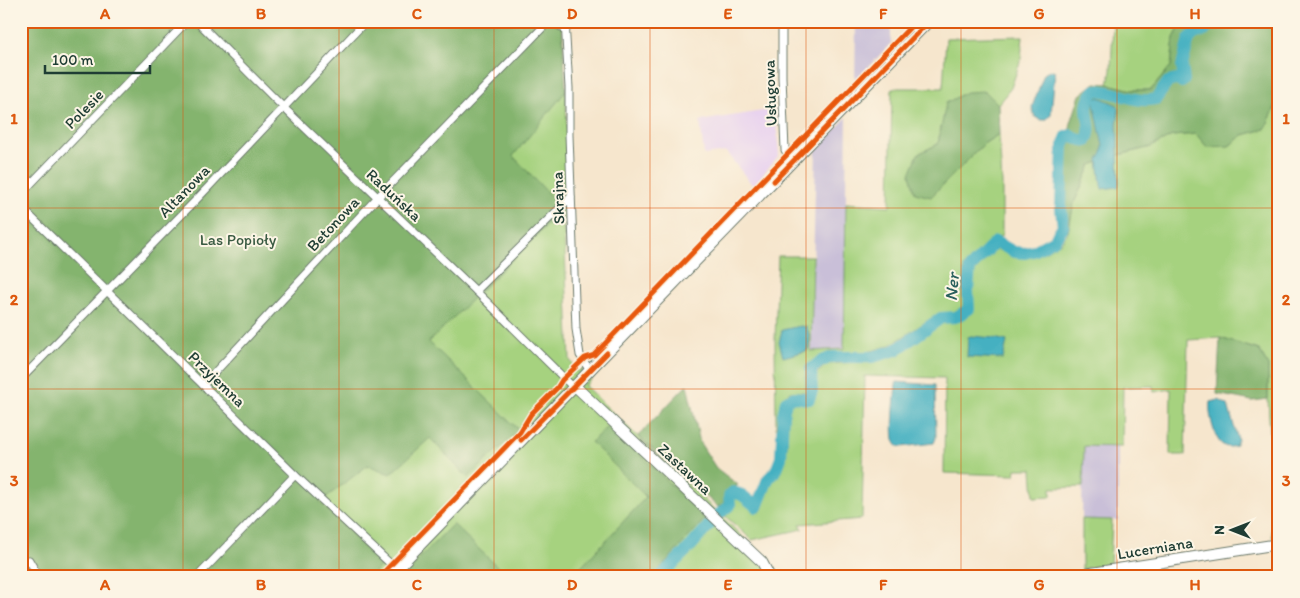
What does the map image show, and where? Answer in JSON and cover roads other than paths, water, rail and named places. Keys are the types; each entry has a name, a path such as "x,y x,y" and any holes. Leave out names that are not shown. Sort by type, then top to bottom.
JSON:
{"street":[{"name":"Polesie","path":"21,194 187,21"},
{"name":"Raduńska","path":"197,21 283,107 574,386"},
{"name":"Altanowa","path":"21,379 196,200 366,21"},
{"path":"550,21 566,30"},
{"name":"Betonowa","path":"203,384 377,198 550,21"},
{"name":"Skrajna","path":"565,21 578,344 580,355 590,371"},
{"name":"Usługowa","path":"782,21 785,150 792,162"},
{"path":"392,573 929,21"},
{"path":"476,291 571,197"},
{"name":"Przyjemna","path":"21,207 203,384 392,573"},
{"name":"Zastawna","path":"574,386 762,562 767,568 770,577"},
{"path":"197,577 295,475"},
{"name":"Lucerniana","path":"1066,577 1279,544"},
{"path":"21,568 29,560 39,577"}],"water":[{"path":"1050,70 1055,72 1051,114 1046,120 1040,120 1035,117 1032,107 1044,74"},
{"path":"1099,97 1117,105 1119,109 1117,124 1119,183 1118,187 1102,189 1098,160 1103,146 1094,104 1094,99"},
{"path":"800,326 807,327 809,342 807,351 783,357 779,342 782,330"},
{"path":"968,337 1007,341 1003,359 967,357"},
{"path":"897,382 935,385 936,438 934,443 901,447 896,444 893,423"},
{"path":"1219,400 1228,405 1238,440 1235,446 1228,447 1223,445 1214,432 1210,402"}],"waterway":[{"name":"Ner","path":"660,577 718,515 730,505 729,496 733,492 742,495 757,507 768,479 776,471 781,458 783,415 786,401 794,397 809,399 812,391 811,369 820,362 832,357 873,357 896,350 941,318 956,317 969,309 970,268 996,242 1014,252 1025,253 1034,251 1054,240 1063,227 1061,208 1063,146 1067,136 1071,135 1086,141 1090,128 1088,104 1095,90 1133,99 1156,99 1168,82 1176,80 1182,82 1184,80 1182,66 1189,39 1194,34 1205,30 1212,21"}],"park label":[{"name":"Las Popioły","path":"238,239"}]}
